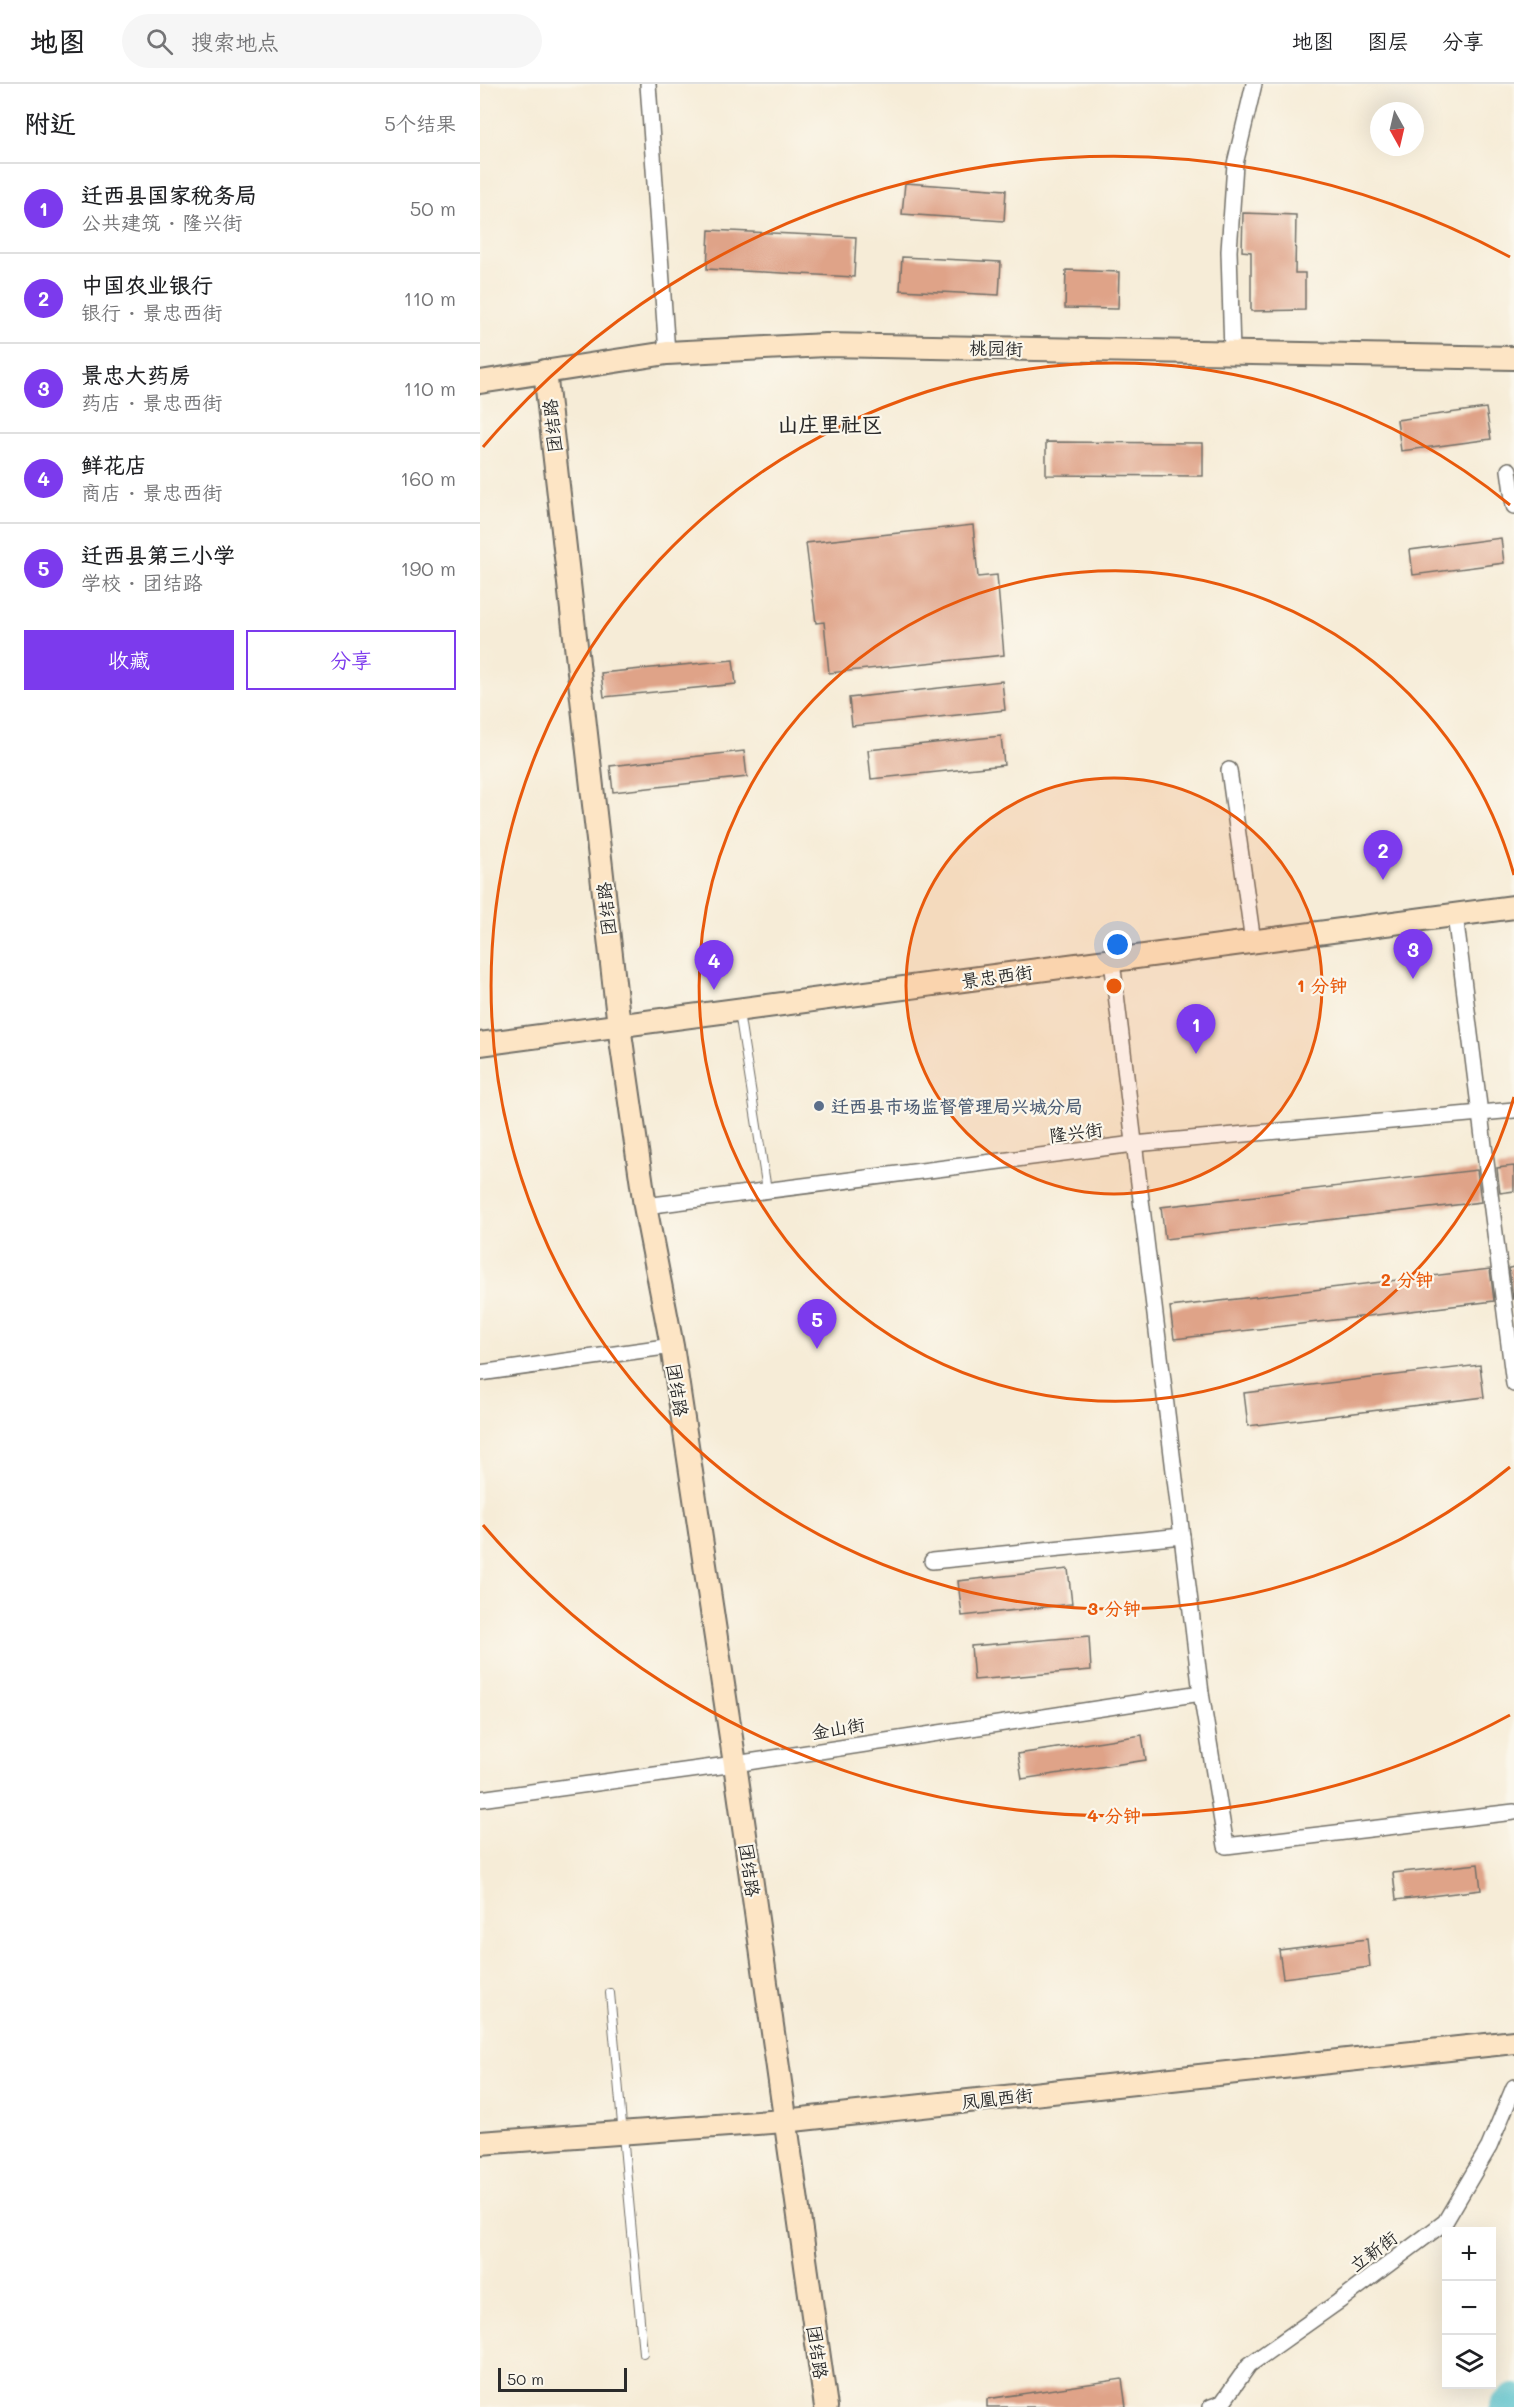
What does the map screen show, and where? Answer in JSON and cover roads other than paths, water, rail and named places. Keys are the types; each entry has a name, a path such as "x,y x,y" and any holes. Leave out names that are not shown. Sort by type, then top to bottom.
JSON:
{"street":[{"path":"648,84 667,353"},
{"path":"1232,353 1229,251 1235,164 1254,84"},
{"name":"桃园街","path":"480,382 667,353 826,345 1514,358"},
{"name":"团结路","path":"545,371 619,1026 645,1206 672,1346 735,1764 826,2407"},
{"path":"1509,470 1514,506"},
{"path":"1228,771 1253,942"},
{"name":"景忠西街","path":"480,1044 1514,907"},
{"path":"1455,915 1514,1384"},
{"path":"1112,961 1201,1693 1226,1846 1514,1812"},
{"name":"隆兴街","path":"645,1206 1134,1144 1480,1115 1514,1110"},
{"path":"480,1373 672,1346"},
{"path":"932,1561 1182,1536"},
{"name":"金山街","path":"480,1799 735,1764 1201,1693"},
{"name":"凤凰西街","path":"480,2143 784,2121 1514,2042"},
{"name":"立新街","path":"1210,2407 1221,2403 1249,2365 1445,2222 1489,2147 1514,2088"}],"lane":[{"path":"739,1010 767,1190"},
{"path":"610,1993 643,2353"}],"waterway":[{"path":"1505,2407 1514,2400"}],"place":[{"name":"中国农业银行","path":"1383,880"},
{"name":"景忠大药房","path":"1413,979"},
{"name":"鲜花店","path":"714,990"},
{"name":"迁西县国家税务局","path":"1196,1054"},
{"name":"迁西县市场监督管理局兴城分局","path":"819,1106"},
{"name":"迁西县第三小学","path":"817,1349"}],"district":[{"name":"山庄里社区","path":"830,423"}]}
